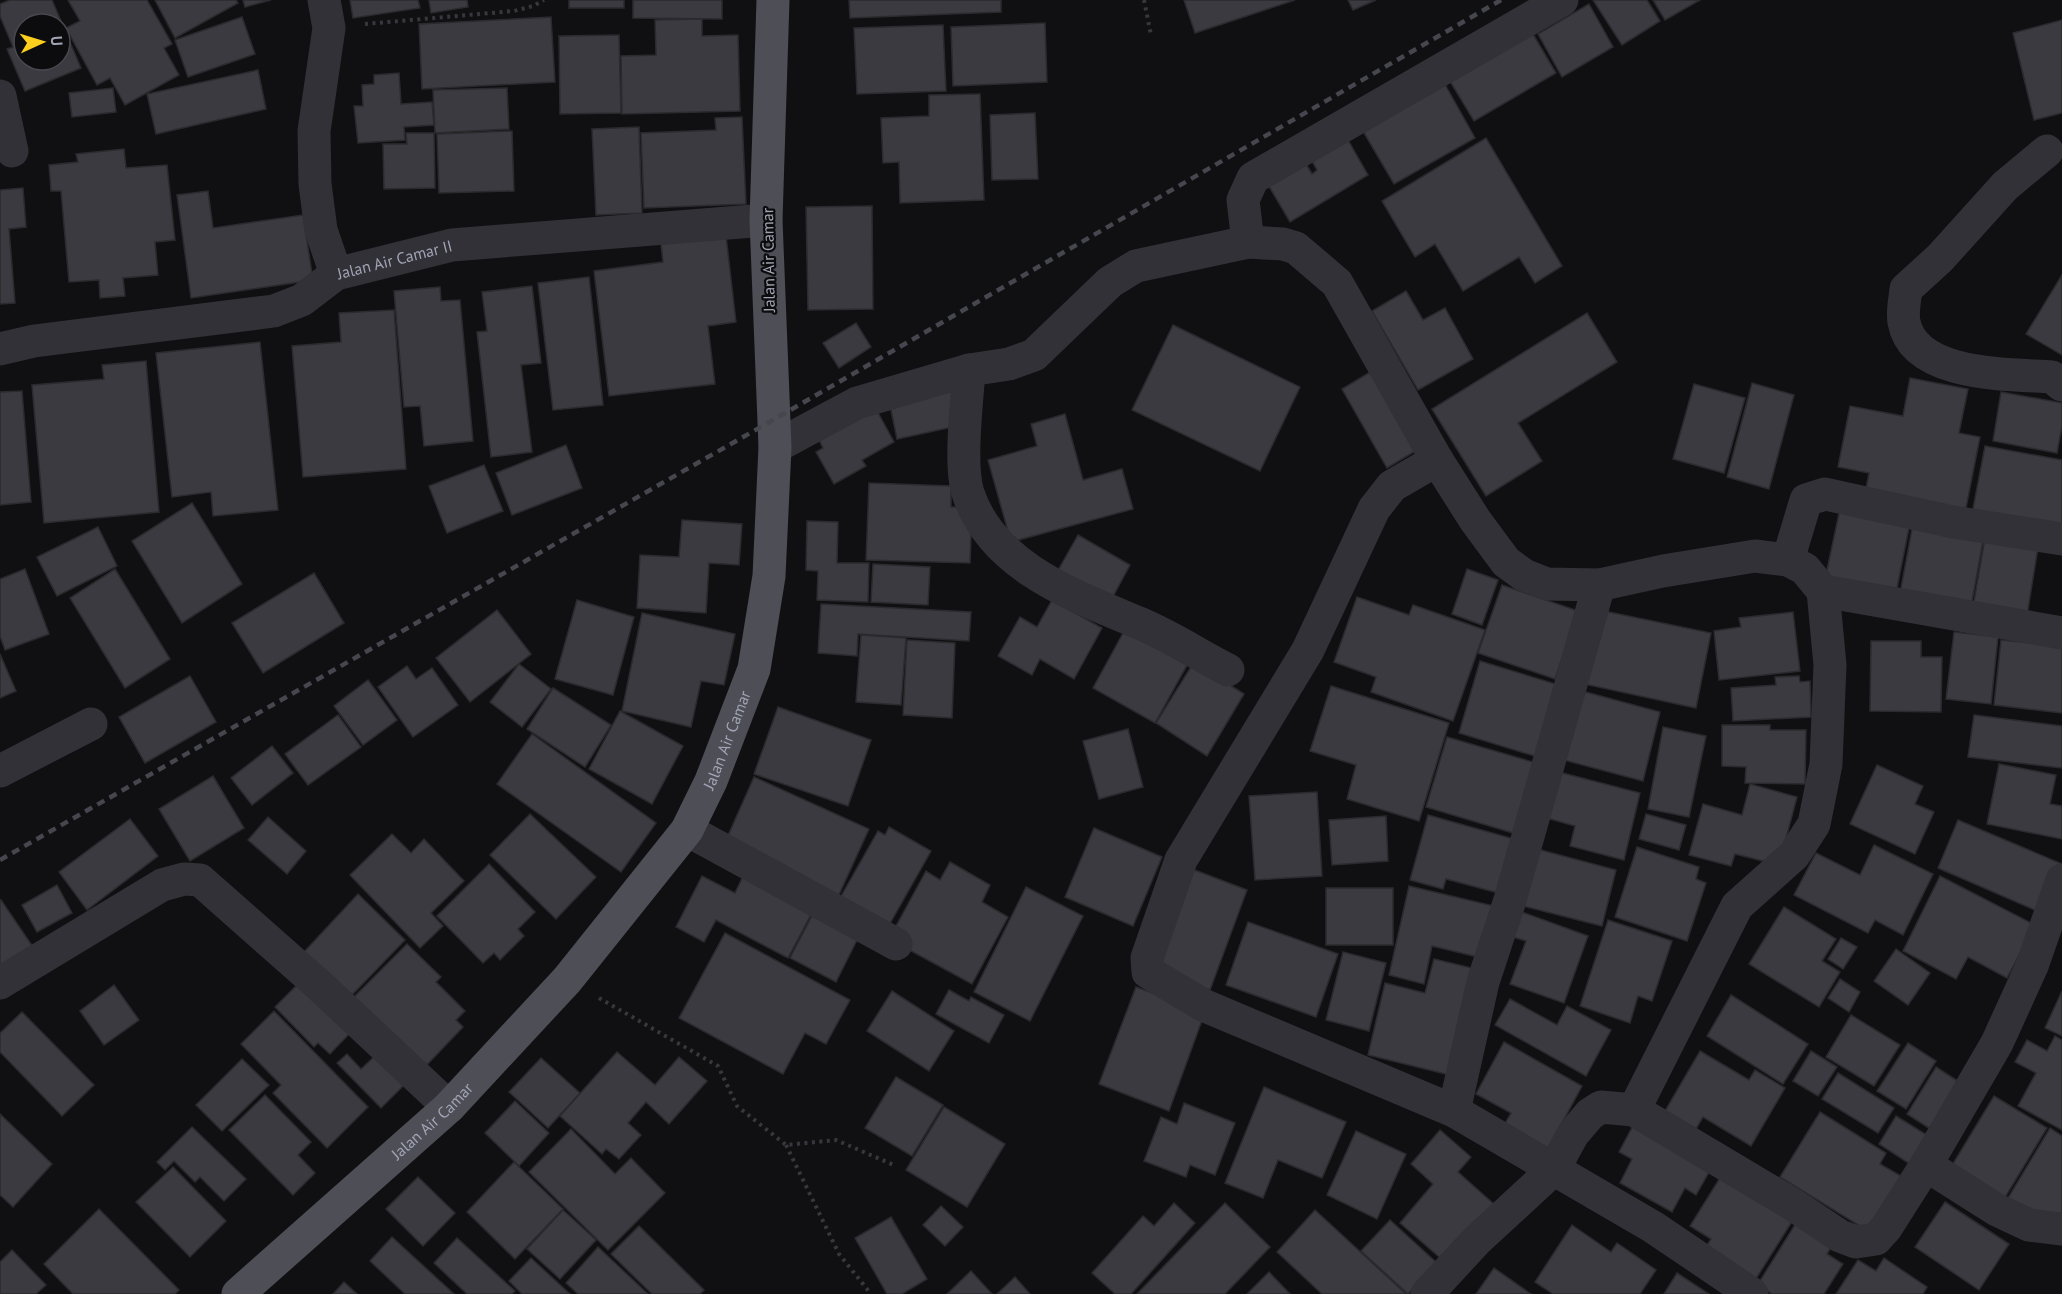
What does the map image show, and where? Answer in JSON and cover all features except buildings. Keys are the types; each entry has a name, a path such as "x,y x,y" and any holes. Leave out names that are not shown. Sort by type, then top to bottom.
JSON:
{"main road":[{"name":"Jalan Air Camar","path":"238,1294 449,1107 567,980 687,830 711,781 754,669 769,576 775,447 766,220 773,0"}],"street":[{"path":"1248,242 1244,200 1253,178 1562,0"},
{"path":"327,14 314,131 315,184 321,230 336,274"},
{"path":"0,96 12,151"},
{"path":"2047,151 2005,186 1940,258 1906,289 1904,322 1914,343 1933,359 1973,371 2052,377 2062,385"},
{"name":"Jalan Air Camar II","path":"0,349 33,341 274,311 302,300 336,274 452,244 766,220"},
{"path":"775,447 857,403 969,370 1009,364 1034,355 1110,282 1136,266 1248,242 1283,244 1296,248 1337,283 1437,460 1506,562 1524,575 1547,584 1599,585 1663,571 1755,556 1788,560 1805,569 1823,591 1830,665 1826,764 1814,824 1794,855 1737,906 1634,1110"},
{"path":"969,370 965,465 967,491 976,513 1002,548 1064,592 1141,624 1228,670"},
{"path":"1437,460 1392,486 1374,509 1308,650 1181,860 1146,966 1153,977 1203,1005 1454,1111 1653,1227 1752,1294"},
{"path":"1788,560 1806,500 1825,494 1953,522 2062,539"},
{"path":"1454,1111 1483,982 1510,900 1599,585"},
{"path":"1823,591 2062,633"},
{"path":"0,771 91,724"},
{"path":"687,830 896,944"},
{"path":"0,983 162,885 184,879 200,880 320,986 449,1107"},
{"path":"1427,1294 1476,1241 1554,1169 1573,1134 1590,1114 1601,1107 1634,1110 1792,1204 1840,1236 1856,1242 1876,1239 1886,1228 1926,1165 1996,1043 2032,966 2062,880"},
{"path":"1926,1165 1997,1210 2029,1225 2062,1228"}],"path":[{"path":"327,14 514,10 533,6 544,0"},
{"path":"1144,0 1150,35"},
{"path":"567,980 718,1066 737,1106 786,1145 839,1254 871,1294"},
{"path":"786,1145 836,1140 896,1166"}],"railway":[{"path":"0,860 773,420 1501,0"}]}
